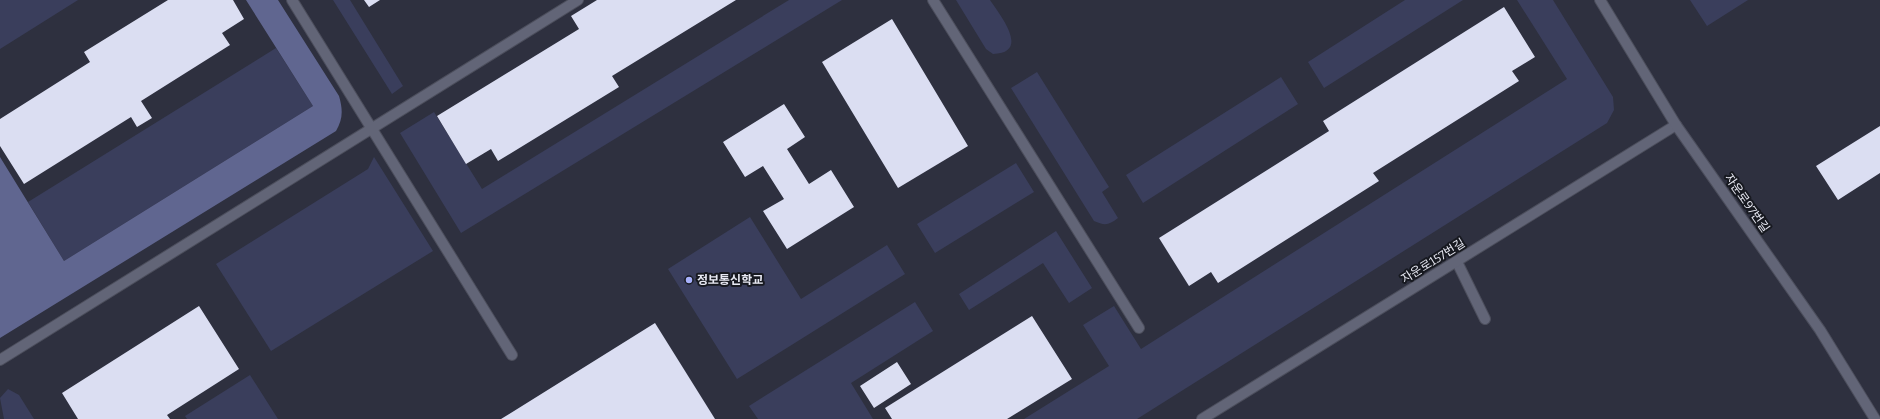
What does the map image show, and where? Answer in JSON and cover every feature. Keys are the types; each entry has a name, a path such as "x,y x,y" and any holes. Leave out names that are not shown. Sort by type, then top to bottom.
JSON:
{"street":[{"path":"292,0 512,355"},
{"path":"0,360 578,0"},
{"path":"933,0 1140,328"},
{"name":"자운로97번길","path":"1600,0 1676,125 1820,330 1875,419"},
{"name":"자운로157번길","path":"1202,419 1676,125"},
{"path":"1457,262 1485,319"}],"shaded area":[{"path":"0,0 78,0 0,49"},
{"path":"246,0 278,0 339,96 342,114 336,131 0,338 0,157 64,261 313,106"},
{"path":"333,0 350,0 403,86 392,94"},
{"path":"789,0 842,0 461,233 400,133 434,112 482,189"},
{"path":"956,0 990,0 1010,32 1010,47 1004,52 993,54 986,49"},
{"path":"1405,0 1463,0 1324,88 1308,62"},
{"path":"1517,0 1553,0 1613,97 1614,110 1607,123 1137,419 1024,419 1109,366 1083,325 1114,306 1141,349 1567,79"},
{"path":"1690,0 1748,0 1707,26"},
{"path":"276,48 313,106 64,261 28,202"},
{"path":"1037,72 1109,187 1102,192 1118,218 1112,222 1101,224 1094,221 1011,88"},
{"path":"1281,77 1298,104 1143,203 1126,175"},
{"path":"374,157 433,251 271,351 216,264 368,169"},
{"path":"1016,163 1034,192 935,253 917,224"},
{"path":"750,217 801,299 887,245 905,274 737,379 668,269"},
{"path":"1056,231 1092,288 1069,303 1043,263 969,310 959,294"},
{"path":"915,302 933,331 851,383 873,419 758,419 749,406"},
{"path":"250,375 278,419 187,419 185,416"},
{"path":"8,389 19,395 34,419 4,419 0,398"}],"building":[{"path":"168,0 233,0 244,19 222,33 230,45 141,101 152,118 137,127 131,117 24,184 0,146 0,119 90,62 84,52"},
{"path":"364,0 380,0 369,7"},
{"path":"597,0 736,0 612,76 619,87 498,161 491,149 466,164 437,116 579,29 571,16"},
{"path":"1504,7 1535,57 1512,71 1519,81 1373,173 1379,181 1218,283 1211,272 1189,286 1159,238 1329,131 1323,121"},
{"path":"892,19 968,146 898,188 822,62"},
{"path":"784,104 805,137 787,149 809,184 831,170 854,207 787,249 763,211 784,199 763,166 745,177 723,142"},
{"path":"1880,126 1880,173 1838,200 1816,166"},
{"path":"199,306 239,369 167,415 170,419 78,419 62,393"},
{"path":"1032,316 1072,379 1007,419 892,419 885,408"},
{"path":"655,323 715,419 501,419"},
{"path":"897,362 911,384 874,408 860,386"}],"place":[{"name":"정보통신학교","path":"689,280"}]}
